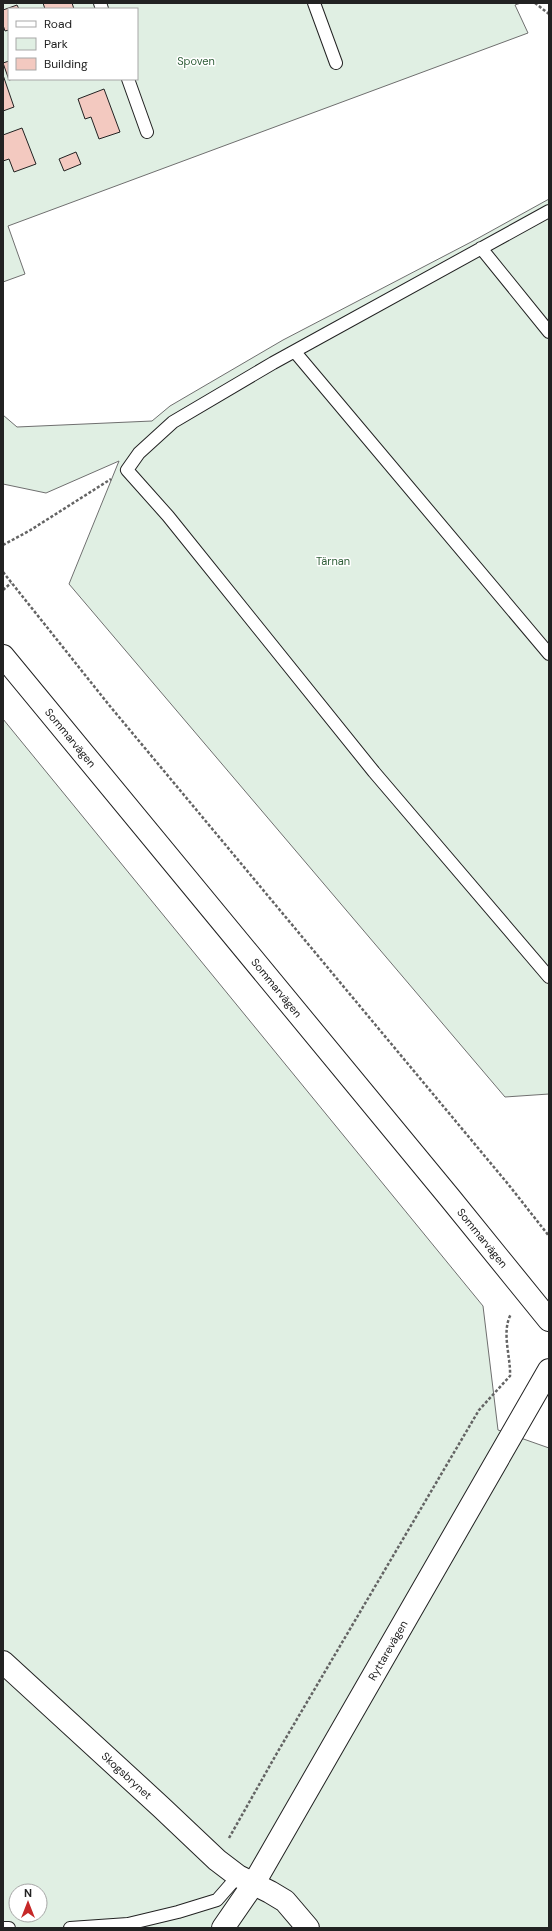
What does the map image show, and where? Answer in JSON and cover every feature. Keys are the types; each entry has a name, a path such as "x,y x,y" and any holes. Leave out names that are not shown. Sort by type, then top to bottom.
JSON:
{"street":[{"name":"Sommarvägen","path":"3,656 549,1320"},
{"name":"Ryttarevägen","path":"224,1928 246,1880 549,1370"},
{"name":"Skogsbrynet","path":"3,1662 161,1807 216,1860 246,1880 285,1901 308,1928"}],"lane":[{"path":"314,3 336,63"},
{"path":"128,80 147,132"},
{"path":"549,211 295,352 173,422 139,453 126,470 173,522 374,772 549,977"},
{"path":"481,248 549,332"},
{"path":"295,352 549,654"},
{"path":"70,1928 128,1924 178,1912 217,1900 246,1880"},
{"path":"3,1928 9,1928"}],"path":[{"path":"535,3 549,14"},
{"path":"3,545 29,531 126,470"},
{"path":"3,572 109,705 508,1184 549,1236"},
{"path":"3,590 11,582"},
{"path":"216,1860 277,1753 479,1410 510,1376 507,1330 508,1319 514,1308 529,1294"}],"green space":[{"name":"Spoven","path":"3,3 521,3 515,5 528,33 8,226 25,274 3,282"},
{"name":"Tärnan","path":"549,199 549,1094 505,1097 69,584 119,461 46,493 3,484 3,415 17,427 152,421 170,406 283,340 473,241"},
{"path":"3,719 483,1306 498,1430 549,1448 549,1928 3,1928"}],"building":[{"path":"43,3 72,3 74,8 45,8"},
{"path":"17,5 18,8 9,8"},
{"path":"8,8 8,30 5,31 3,25 3,10"},
{"path":"8,61 8,77 3,63"},
{"path":"3,75 14,107 3,111"},
{"path":"104,89 120,132 99,139 91,117 85,119 78,99"},
{"path":"22,128 36,164 14,172 9,159 3,161 3,135"},
{"path":"76,152 81,164 64,171 59,159"}]}
